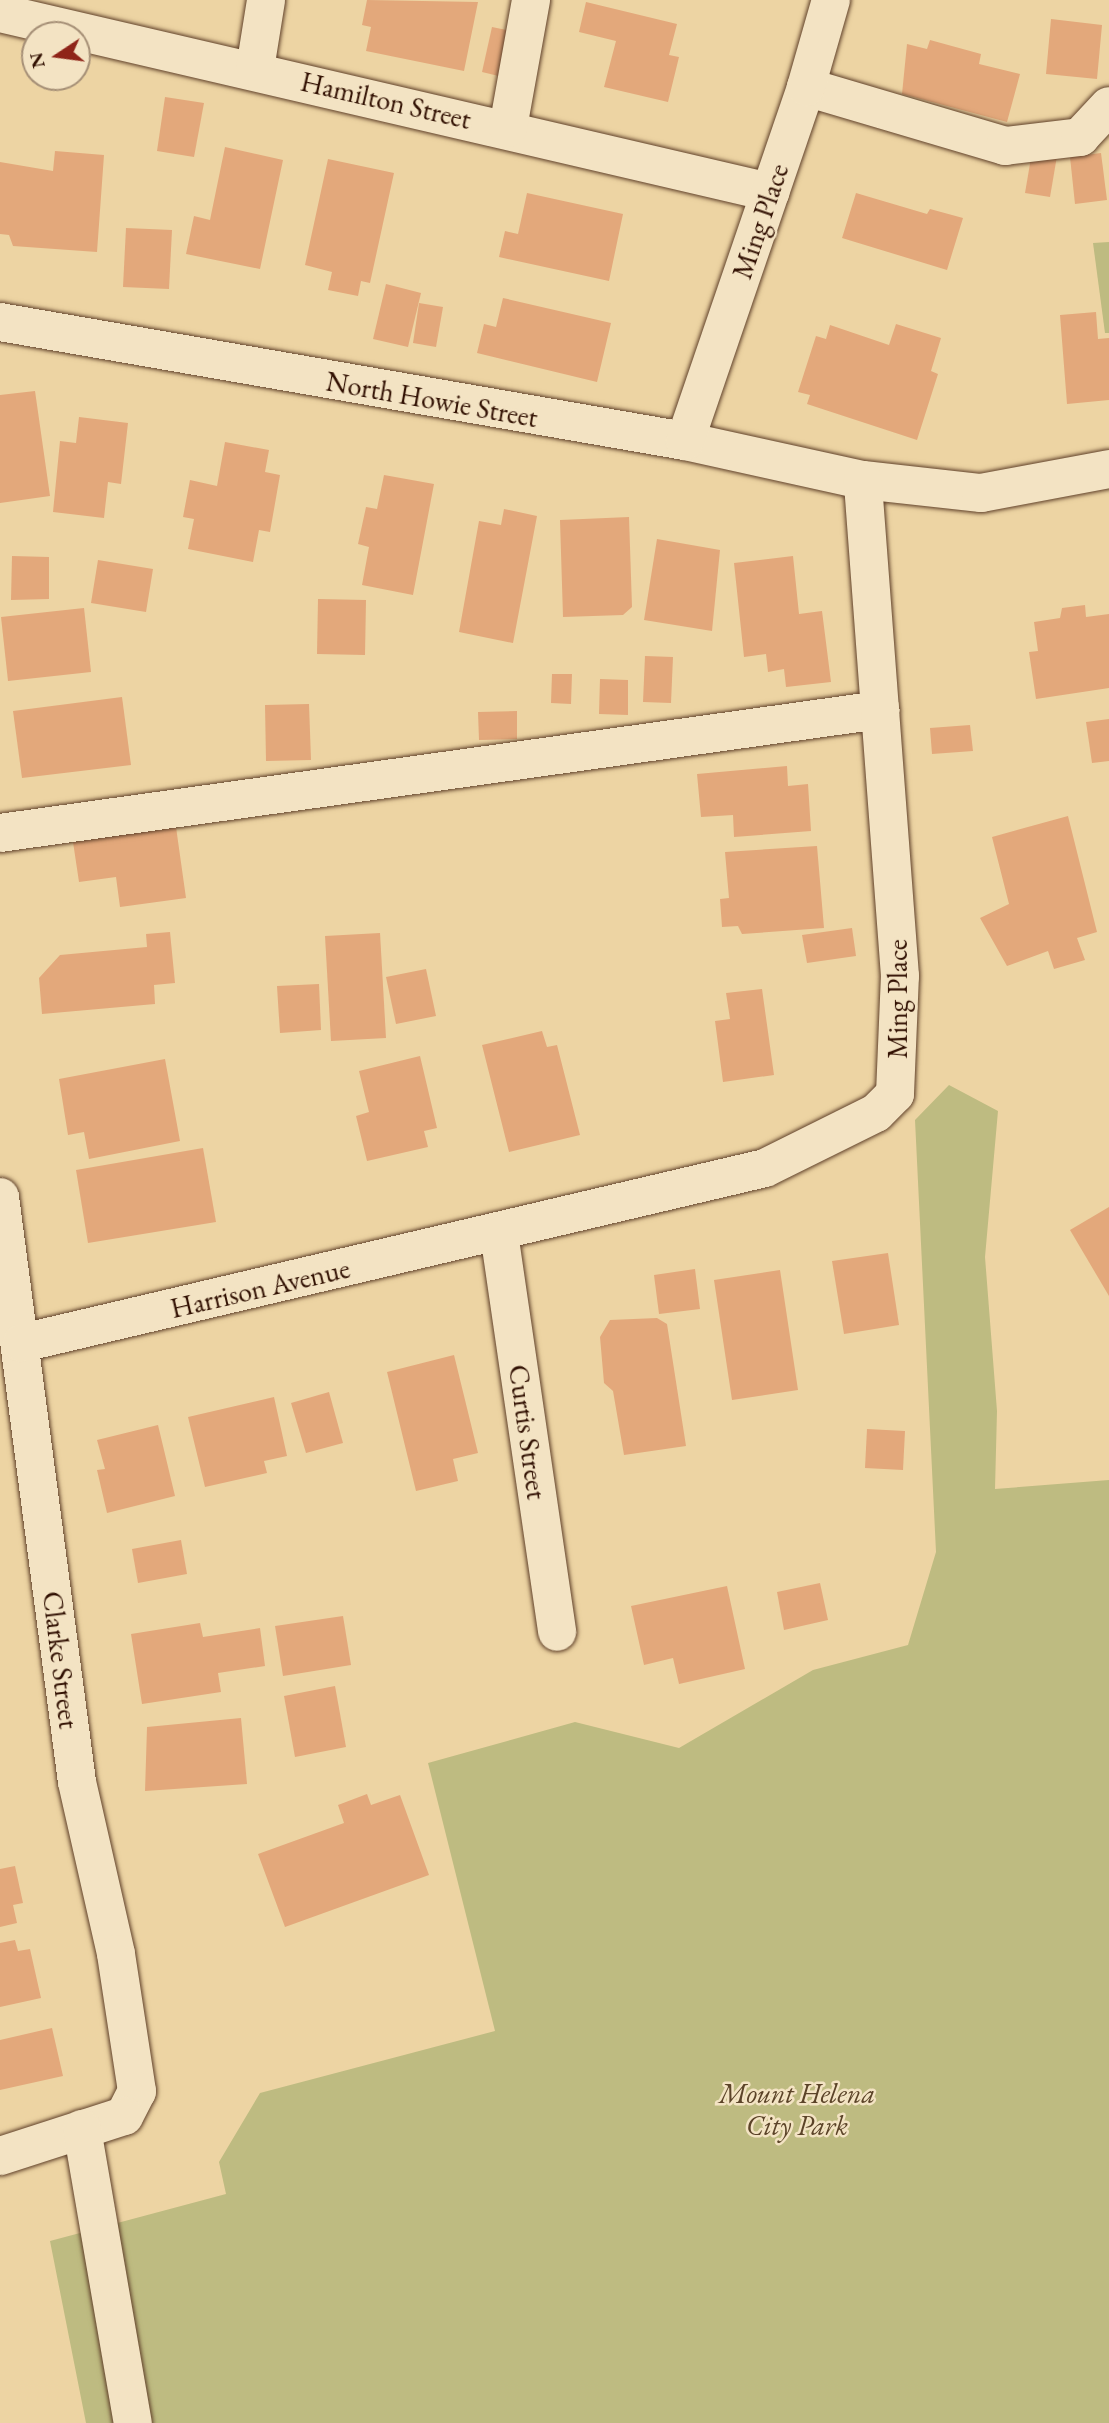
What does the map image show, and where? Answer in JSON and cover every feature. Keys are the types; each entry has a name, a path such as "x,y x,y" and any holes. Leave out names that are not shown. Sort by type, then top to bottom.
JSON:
{"street":[{"path":"255,69 266,0"},
{"path":"508,128 531,0"},
{"name":"Ming Place","path":"685,440 806,87 831,0"},
{"name":"Hamilton Street","path":"0,13 255,69 770,192"},
{"path":"806,87 1004,146 1080,137 1109,106"},
{"name":"North Howie Street","path":"0,321 685,440 863,480 981,493 1109,469"},
{"name":"Ming Place","path":"499,1233 765,1168 876,1114 895,1094 900,975 863,480"},
{"path":"0,833 880,710"},
{"name":"Clarke Street","path":"1,1214 22,1343 77,1783 116,1954 137,2091 124,2116 82,2129"},
{"name":"Harrison Avenue","path":"22,1343 499,1233"},
{"name":"Curtis Street","path":"499,1233 557,1632"},
{"path":"0,2156 82,2129 133,2423"}],"green space":[{"path":"1109,242 1109,333 1105,333 1093,243"},
{"name":"Mount Helena City Park","path":"949,1085 998,1111 985,1257 997,1411 995,1489 1109,1480 1109,2423 86,2423 50,2241 226,2194 219,2162 260,2093 495,2031 428,1763 575,1722 679,1748 813,1670 908,1645 936,1552 915,1120"}],"building":[{"path":"367,0 478,2 464,71 366,51 371,27 362,25"},
{"path":"586,2 677,24 669,55 679,57 668,102 604,87 616,41 579,32"},
{"path":"1051,19 1102,25 1097,79 1046,74"},
{"path":"492,27 521,33 511,79 482,72"},
{"path":"930,40 981,54 979,64 1020,74 1007,122 902,94 907,44 927,49"},
{"path":"165,97 204,103 194,157 157,151"},
{"path":"225,147 283,160 260,269 186,254 194,216 210,220"},
{"path":"55,151 104,155 97,252 13,246 9,235 0,234 0,162 53,171"},
{"path":"1032,152 1057,156 1050,197 1025,193"},
{"path":"1101,153 1107,200 1075,204 1070,157"},
{"path":"328,159 394,173 370,283 361,281 358,296 328,290 332,272 305,265"},
{"path":"527,193 623,214 609,281 499,257 505,231 518,234"},
{"path":"856,193 927,214 930,209 963,218 947,270 842,238"},
{"path":"126,228 172,230 169,289 123,287"},
{"path":"386,284 421,293 408,347 373,339"},
{"path":"503,298 611,323 597,382 477,353 484,324 496,327"},
{"path":"419,303 443,307 436,347 413,343"},
{"path":"1096,312 1098,339 1109,338 1109,400 1067,404 1060,315"},
{"path":"896,324 941,338 931,371 938,374 917,440 807,404 810,395 798,392 816,336 826,339 830,325 889,345"},
{"path":"35,391 50,496 0,503 0,395"},
{"path":"79,417 128,423 121,484 108,482 104,518 53,512 60,441 76,443"},
{"path":"225,442 269,450 265,472 280,475 270,532 259,530 253,562 188,549 194,519 183,517 190,480 217,486"},
{"path":"384,475 434,484 413,595 362,585 369,547 358,544 366,507 377,509"},
{"path":"504,509 537,516 513,643 459,632 479,521 501,525"},
{"path":"629,517 632,607 623,615 563,617 560,520"},
{"path":"657,539 720,550 712,631 644,620"},
{"path":"12,556 49,557 49,599 11,600"},
{"path":"793,556 799,614 822,611 831,682 786,687 784,669 768,672 766,654 744,657 734,563"},
{"path":"98,560 153,569 146,612 91,603"},
{"path":"318,599 366,600 365,655 317,654"},
{"path":"1085,605 1086,617 1109,614 1109,688 1036,699 1029,652 1038,651 1034,622 1060,618 1062,608"},
{"path":"84,608 91,672 8,681 1,617"},
{"path":"645,656 673,657 671,703 643,702"},
{"path":"552,674 572,674 571,704 551,703"},
{"path":"600,679 628,680 628,715 599,714"},
{"path":"122,697 131,765 22,778 13,711"},
{"path":"309,704 311,760 266,761 265,705"},
{"path":"517,711 517,739 479,740 478,712"},
{"path":"1109,719 1109,761 1092,763 1086,722"},
{"path":"970,725 973,751 932,754 930,728"},
{"path":"787,766 788,786 808,784 811,831 734,837 733,815 701,817 697,774"},
{"path":"1068,816 1097,932 1077,938 1085,960 1054,969 1048,951 1007,966 980,918 1009,904 992,837"},
{"path":"176,827 186,898 120,907 116,877 79,882 73,842"},
{"path":"817,846 824,928 742,934 738,926 722,927 720,899 729,898 725,852"},
{"path":"852,928 856,956 807,963 802,935"},
{"path":"170,932 175,983 154,985 155,1004 42,1014 39,978 60,955 147,947 146,934"},
{"path":"380,933 386,1038 331,1041 325,936"},
{"path":"426,969 436,1016 396,1024 386,977"},
{"path":"319,984 321,1030 280,1033 277,986"},
{"path":"762,989 774,1075 723,1082 715,1021 730,1019 726,993"},
{"path":"542,1031 547,1047 557,1045 580,1135 509,1152 482,1045"},
{"path":"420,1056 437,1128 424,1131 428,1147 367,1161 356,1116 369,1112 359,1071"},
{"path":"165,1059 180,1141 89,1159 84,1132 68,1135 59,1079"},
{"path":"203,1148 216,1222 88,1243 76,1170"},
{"path":"1109,1207 1109,1296 1070,1230"},
{"path":"888,1253 899,1325 844,1334 832,1261"},
{"path":"695,1269 700,1309 659,1314 654,1275"},
{"path":"780,1270 798,1390 732,1400 714,1280"},
{"path":"657,1318 667,1324 686,1446 624,1455 613,1391 604,1383 600,1337 610,1320"},
{"path":"454,1355 478,1453 453,1459 458,1481 416,1491 387,1372"},
{"path":"329,1392 343,1443 306,1453 291,1403"},
{"path":"274,1397 287,1456 264,1461 267,1473 205,1487 188,1417"},
{"path":"158,1425 175,1496 107,1513 97,1470 105,1469 97,1440"},
{"path":"867,1429 905,1431 903,1470 865,1468"},
{"path":"181,1540 187,1574 138,1583 132,1549"},
{"path":"820,1583 828,1620 784,1630 777,1592"},
{"path":"727,1586 745,1669 679,1684 673,1658 644,1665 631,1606"},
{"path":"343,1616 351,1665 283,1676 275,1626"},
{"path":"200,1623 203,1637 260,1628 265,1666 218,1673 221,1692 142,1704 131,1634"},
{"path":"335,1686 346,1747 295,1757 284,1696"},
{"path":"241,1718 247,1784 145,1791 147,1727"},
{"path":"367,1794 371,1805 400,1795 429,1875 285,1927 258,1854 344,1823 338,1805"},
{"path":"15,1866 23,1903 13,1905 17,1923 0,1927 0,1869"},
{"path":"15,1940 18,1951 30,1949 41,1998 0,2007 0,1943"},
{"path":"52,2028 63,2076 0,2090 0,2040"}]}
